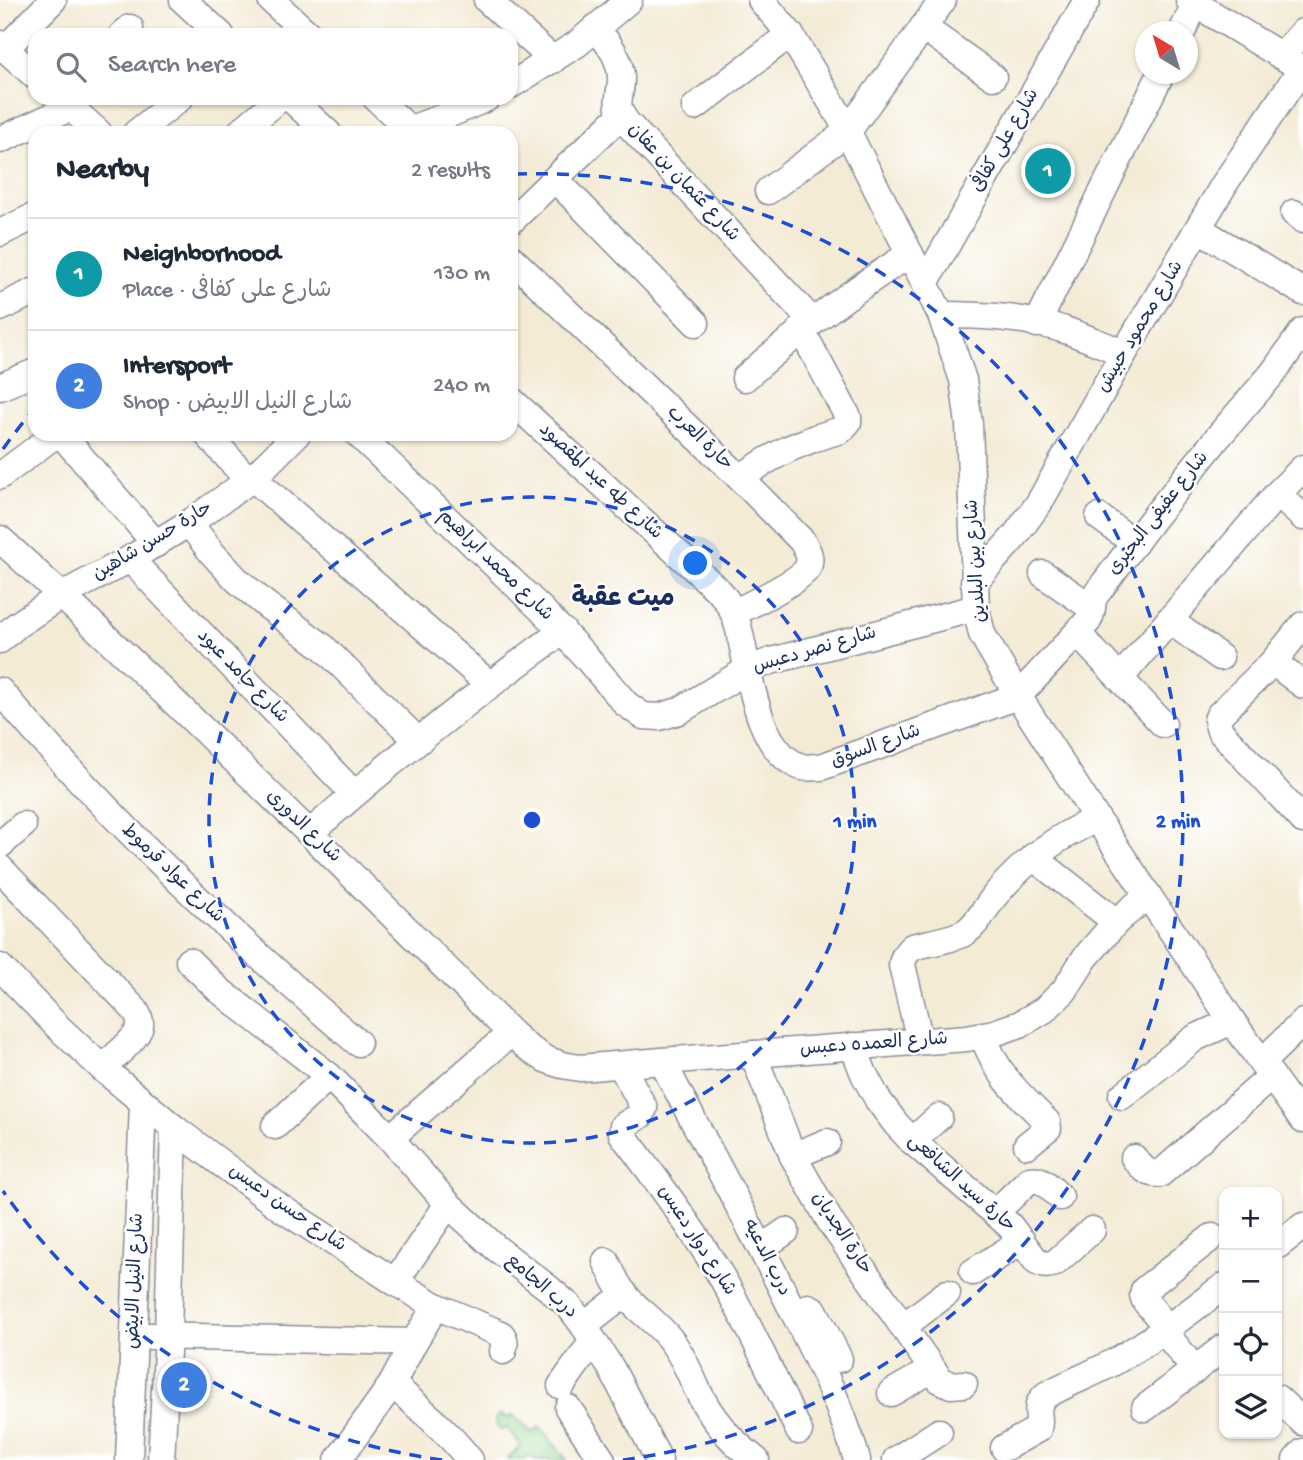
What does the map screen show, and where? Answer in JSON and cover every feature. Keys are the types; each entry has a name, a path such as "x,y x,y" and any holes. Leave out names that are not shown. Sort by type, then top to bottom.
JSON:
{"street":[{"path":"28,69 2,46 53,0"},
{"path":"183,0 213,28"},
{"path":"271,0 301,28"},
{"path":"487,0 518,28"},
{"path":"518,81 577,44 629,0"},
{"path":"768,191 848,131 943,0"},
{"name":"شارع على كفافى","path":"925,283 1087,0"},
{"path":"1186,21 1192,2 1295,65"},
{"path":"695,107 779,13"},
{"name":"شارع بين البلدين","path":"779,13 848,131 911,254 941,315 963,380 969,424 975,595 982,634 1018,696 1097,819 1232,1021 1303,1119"},
{"path":"923,27 993,77"},
{"path":"518,28 553,60"},
{"name":"شارع عثمان بن عفان","path":"595,28 609,43 618,61 621,81 617,101 621,115 807,325 848,417 848,422 841,430 788,449 740,478"},
{"name":"شارع محمود حبيش","path":"975,595 1039,503 1124,353 1295,65 1303,32"},
{"path":"1037,324 1156,84"},
{"path":"0,140 61,105"},
{"path":"67,105 91,126"},
{"path":"145,126 171,105"},
{"path":"247,126 271,105"},
{"path":"298,105 320,126"},
{"path":"382,105 401,126"},
{"path":"419,126 470,105"},
{"path":"518,214 621,115"},
{"path":"555,179 696,323"},
{"path":"0,233 28,219"},
{"path":"1199,229 1303,292"},
{"path":"745,378 807,325 860,286 911,254"},
{"name":"حارة العرب","path":"518,265 802,541 809,553 809,566 800,576 734,613"},
{"path":"0,309 28,295"},
{"path":"941,315 1017,319 1060,329 1124,353"},
{"name":"شارع عفيفى البحيرى","path":"1018,696 1078,634 1092,615 1094,597 1218,437 1273,373 1303,331"},
{"path":"0,387 28,375"},
{"name":"شارع طه عبد المقصود","path":"518,406 721,593 734,613 747,670"},
{"path":"0,476 48,441"},
{"path":"64,441 156,544"},
{"path":"214,441 251,479 489,684"},
{"name":"حارة حسن شاهين","path":"0,640 17,625 62,595 130,559 189,523 251,479 290,441"},
{"name":"شارع محمد ابراهيم","path":"365,441 563,631 625,704"},
{"path":"1120,678 1277,494 1303,468"},
{"path":"1277,494 1303,517"},
{"path":"1099,517 1135,543"},
{"path":"189,523 237,580 323,647 417,740"},
{"name":"شارع الدورى","path":"0,539 310,833 510,1033 545,1059"},
{"name":"شارع حامد عبود","path":"130,559 354,794"},
{"path":"1043,574 1092,608"},
{"name":"شارع نصر دعبس","path":"625,704 643,716 659,717 679,710 747,670 975,595"},
{"path":"1170,620 1220,657"},
{"path":"1303,625 1273,662 1217,720 1220,731 1303,820"},
{"path":"310,833 417,740 563,631"},
{"path":"1078,634 1163,724"},
{"path":"1273,662 1303,685"},
{"name":"شارع السوق","path":"747,670 760,718 770,740 784,757 801,767 821,767 1018,696"},
{"name":"شارع عواد قرموط","path":"0,691 86,788 185,889 358,1043"},
{"path":"920,1041 903,972 903,958 912,947 964,933 975,924 997,892 1033,857 1063,836 1097,819"},
{"path":"0,845 23,825"},
{"path":"1033,857 1116,922"},
{"path":"0,868 139,1017 140,1026 136,1034 102,1068"},
{"name":"شارع العمده دعبس","path":"545,1059 580,1068 983,1035 1020,1024 1044,1010 1064,991 1085,958 1116,922 1148,895"},
{"name":"درب الجامع","path":"189,961 219,990 329,1076 390,1138 448,1204 496,1248 569,1306 611,1368 659,1460"},
{"name":"شارع حسن دعبس","path":"5,983 143,1103 281,1208 436,1306 500,1334 505,1338 503,1351"},
{"path":"1122,1096 1195,1038 1232,1021"},
{"path":"1134,1158 1144,1170 1160,1174 1267,1069 1303,1022"},
{"path":"390,1138 510,1033"},
{"path":"983,1035 1000,1074 1047,1122 1048,1128 1027,1145"},
{"name":"حارة سيد الشافعى","path":"853,1046 878,1100 896,1124 912,1142 996,1212 1037,1262 1043,1265 1055,1263 1092,1230"},
{"name":"حارة الجديان","path":"753,1054 793,1156 831,1223 940,1380 951,1385 964,1384"},
{"name":"درب الدعيه","path":"662,1061 762,1248 829,1382 857,1460"},
{"name":"شارع دوار دعبس","path":"621,1065 644,1108 641,1115 623,1126 622,1134 675,1204 722,1277 762,1352 799,1431"},
{"path":"275,1126 329,1076"},
{"name":"شارع النيل الابيض","path":"129,1460 143,1103"},
{"path":"912,1142 939,1117"},
{"name":"شارع النيل الابيض","path":"162,1460 174,1128"},
{"path":"793,1156 827,1142"},
{"path":"996,1212 1029,1180 1042,1181 1060,1197"},
{"path":"395,1282 448,1204"},
{"path":"1282,1242 1303,1226"},
{"path":"762,1248 786,1231"},
{"path":"1195,1370 1143,1295 1144,1290 1212,1237"},
{"path":"973,1272 1022,1241"},
{"path":"606,1261 625,1294 672,1341 687,1365 709,1412 723,1431 756,1460"},
{"path":"904,1326 947,1293"},
{"path":"601,1460 565,1397 589,1333 625,1294"},
{"path":"1004,1448 1038,1429 1038,1403 1046,1395 1112,1363 1219,1294"},
{"path":"339,1460 392,1384 436,1306"},
{"path":"794,1314 808,1307 814,1310 839,1359"},
{"path":"134,1336 414,1342"},
{"path":"1145,1408 1219,1351"},
{"path":"891,1393 933,1369"},
{"path":"392,1384 428,1414 470,1460"},
{"path":"1282,1403 1303,1422"},
{"path":"896,1460 939,1432"},
{"path":"1296,1460 1303,1452"}],"green space":[{"path":"501,1414 509,1418 513,1415 532,1433 540,1427 567,1460 535,1460 532,1456 523,1460 508,1460 521,1446 507,1428 501,1430 497,1426 496,1417"}],"place":[{"name":"Neighborhood","path":"1048,171"},
{"name":"Intersport","path":"184,1385"}],"district":[{"name":"ميت عقبة","path":"623,600"}]}
